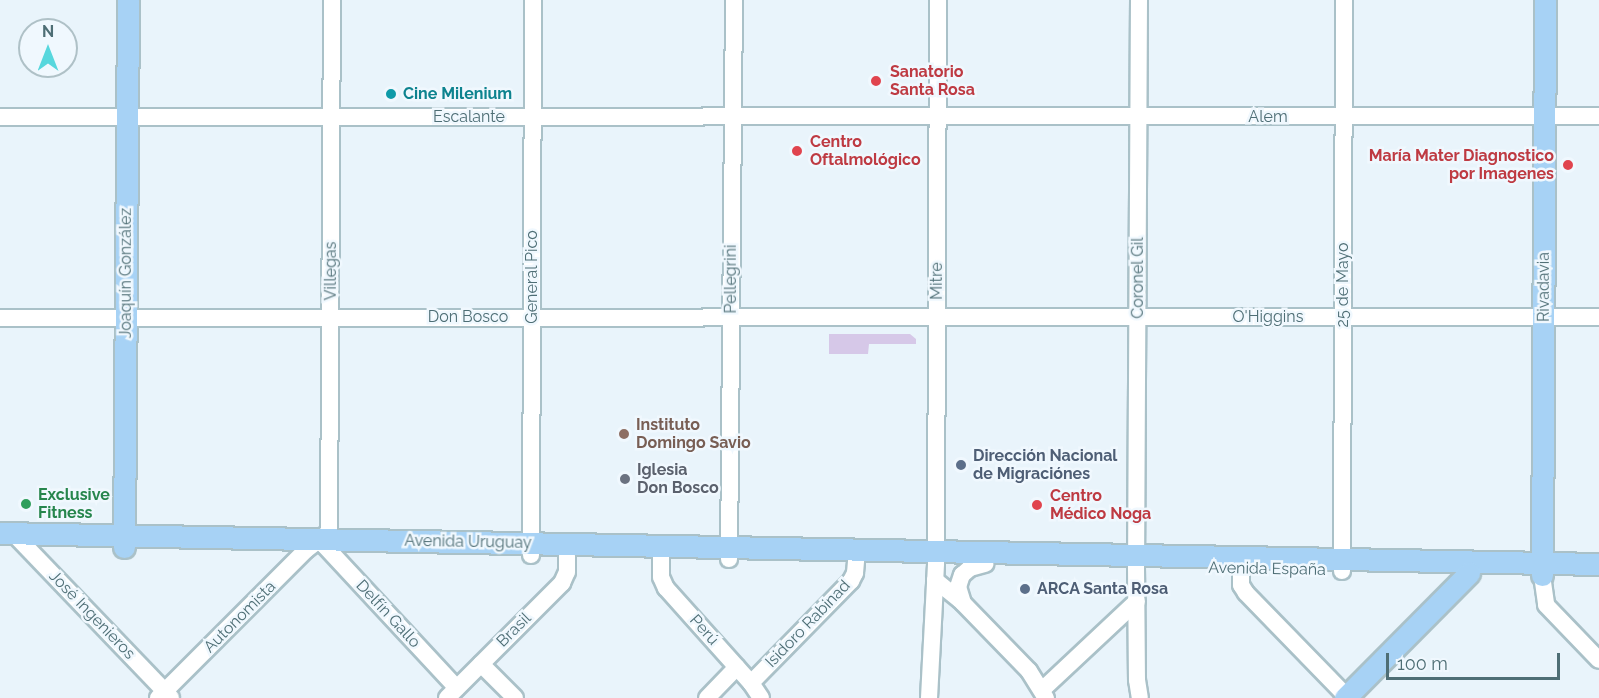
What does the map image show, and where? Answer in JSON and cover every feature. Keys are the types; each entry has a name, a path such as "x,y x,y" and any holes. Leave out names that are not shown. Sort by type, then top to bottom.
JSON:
{"main road":[{"name":"Joaquín González","path":"124,541 128,0"},
{"name":"Rivadavia","path":"1542,569 1545,0"},
{"name":"Avenida Uruguay","path":"9,539 320,547 531,549 688,546 729,553 935,565"},
{"path":"661,557 664,551 688,546"},
{"name":"Avenida Uruguay","path":"531,549 567,556 661,557 729,553 935,565"},
{"name":"Avenida España","path":"935,565 1267,558 1461,577 1599,564"},
{"path":"1241,569 1246,562 1267,558"},
{"name":"Avenida España","path":"935,565 1136,561 1241,569 1426,561 1542,569 1599,576"},
{"path":"1346,697 1461,577 1426,561"}],"street":[{"name":"Villegas","path":"320,547 330,528 332,0"},
{"name":"General Pico","path":"531,549 533,0"},
{"name":"Pellegrini","path":"729,553 734,0"},
{"name":"Mitre","path":"929,698 935,565 938,0"},
{"name":"Coronel Gil","path":"1139,0 1136,561 1137,680 1140,698"},
{"name":"25 de Mayo","path":"1342,565 1344,0"},
{"name":"Escalante","path":"0,117 937,117"},
{"name":"Alem","path":"937,117 1599,117"},
{"name":"O'Higgins","path":"937,317 1599,317"},
{"name":"Don Bosco","path":"0,318 937,317"},
{"name":"José Ingenieros","path":"9,539 164,696"},
{"name":"Delfín Gallo","path":"320,547 452,693"},
{"name":"Autonomista","path":"164,696 320,547"},
{"name":"Brasil","path":"452,693 563,581 567,572 567,556"},
{"name":"Perú","path":"661,557 661,577 666,588 751,683 761,698"},
{"name":"Isidoro Rabinad","path":"751,683 851,581 855,573 856,561"},
{"path":"963,603 958,587 962,575 970,568 985,564"},
{"path":"935,565 963,603 1029,671 1046,695 1137,601"},
{"path":"1241,569 1244,591 1346,697"},
{"path":"1542,569 1546,605 1599,660"},
{"path":"481,664 514,698"},
{"path":"707,698 737,668"}],"shaded area":[{"path":"829,334 910,334 916,339 916,344 869,344 868,354 829,354"}],"place":[{"name":"Sanatorio Santa Rosa","path":"876,81"},
{"name":"Cine Milenium","path":"391,94"},
{"name":"Centro Oftalmológico","path":"797,151"},
{"name":"María Mater Diagnostico por Imagenes","path":"1568,165"},
{"name":"Instituto Domingo Savio","path":"624,434"},
{"name":"Dirección Nacional de Migraciónes","path":"961,465"},
{"name":"Iglesia Don Bosco","path":"625,479"},
{"name":"Exclusive Fitness","path":"26,504"},
{"name":"Centro Médico Noga","path":"1037,505"},
{"name":"ARCA Santa Rosa","path":"1025,589"}]}
